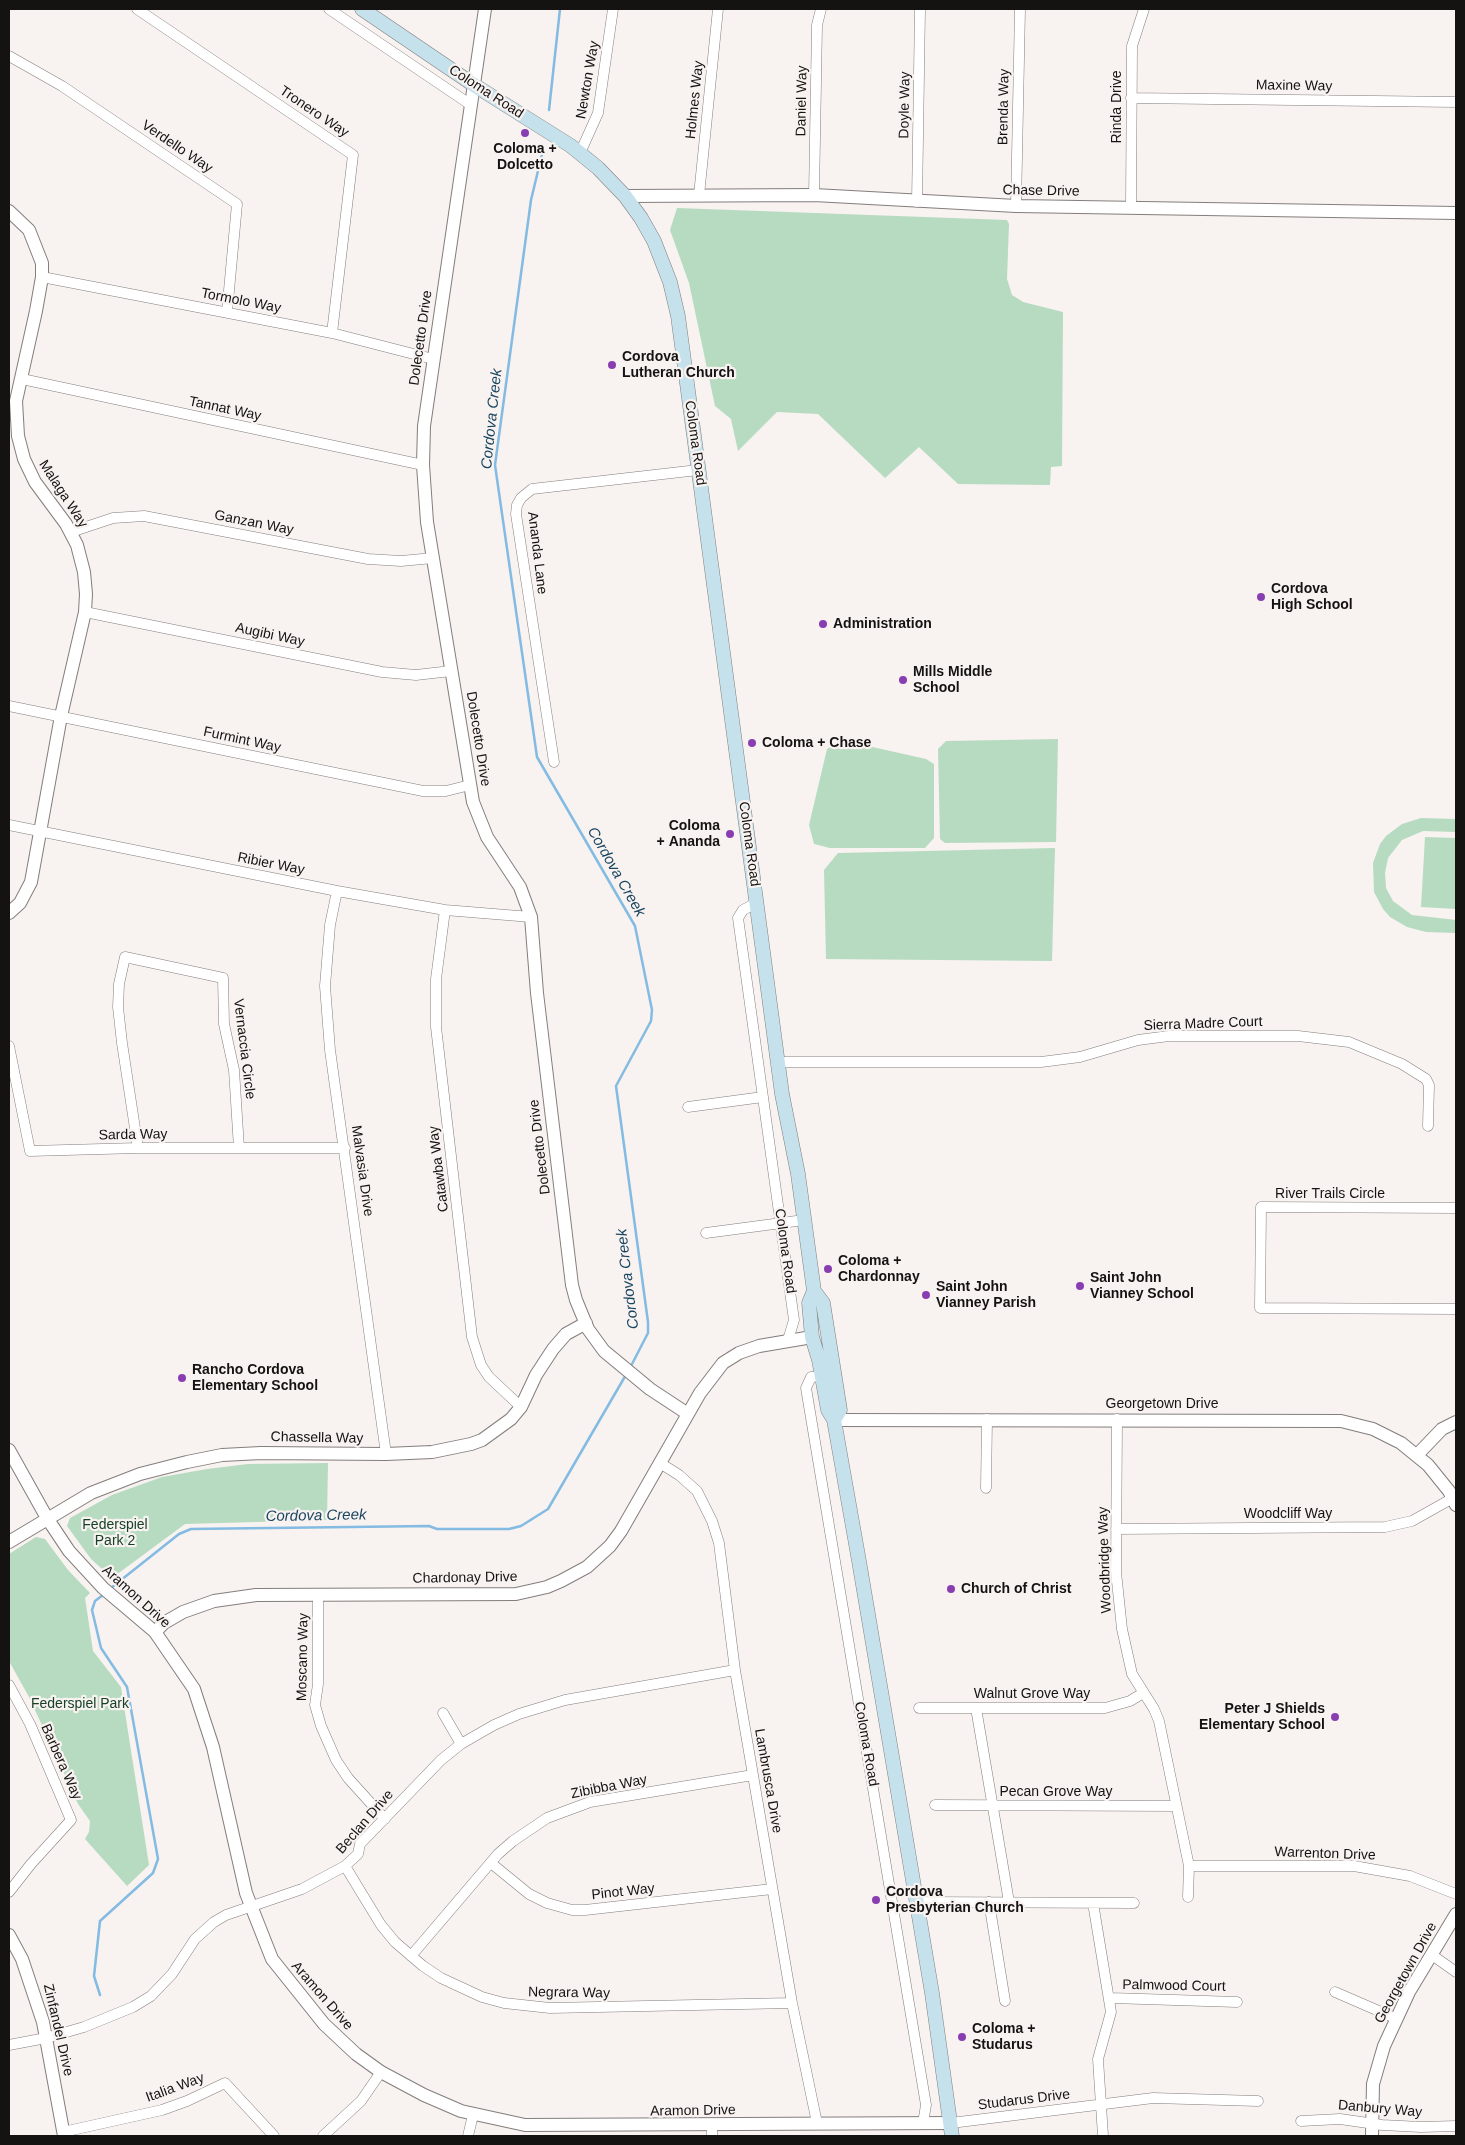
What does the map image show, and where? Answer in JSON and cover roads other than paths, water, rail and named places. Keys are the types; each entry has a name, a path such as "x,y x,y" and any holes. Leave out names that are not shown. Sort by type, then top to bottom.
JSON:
{"main road":[{"name":"Coloma Road","path":"362,9 580,153 626,196 654,241 670,282 678,316 778,1062 814,1291 824,1307 840,1410 834,1420"},
{"name":"Coloma Road","path":"814,1291 809,1303 812,1337 828,1410 834,1420 917,1902 941,2050 951,2130"},
{"path":"812,1337 820,1328 824,1307"}],"street":[{"name":"Tronero Way","path":"137,9 353,155 332,333"},
{"path":"328,9 471,104"},
{"name":"Dolecetto Drive","path":"485,9 424,426 424,492 433,558 470,785 476,811 487,837 520,887 531,917 537,992 572,1285 586,1323 596,1341 626,1371 688,1414"},
{"name":"Newton Way","path":"580,153 598,113 613,9"},
{"name":"Holmes Way","path":"699,195 718,9"},
{"name":"Daniel Way","path":"814,195 817,24 820,9"},
{"name":"Doyle Way","path":"917,202 920,9"},
{"name":"Brenda Way","path":"1016,206 1020,9"},
{"name":"Rinda Drive","path":"1131,207 1132,46 1144,9"},
{"name":"Verdello Way","path":"9,56 62,86 237,204 227,312"},
{"name":"Maxine Way","path":"1131,98 1456,102"},
{"name":"Chase Drive","path":"626,196 814,195 1016,206 1456,213"},
{"name":"Malaga Way","path":"9,211 25,225 32,236 42,263 42,277 22,380 16,401 18,436 24,459 39,489 71,532 84,572 85,612 61,716 31,882 20,903 9,913"},
{"name":"Tormolo Way","path":"42,277 332,333 433,359"},
{"name":"Tannat Way","path":"22,380 423,465"},
{"name":"Ananda Lane","path":"554,762 516,514 517,505 521,498 532,489 698,470"},
{"name":"Ganzan Way","path":"71,532 113,518 144,516 368,559 394,561 433,558"},
{"name":"Augibi Way","path":"85,612 382,672 416,675 451,672"},
{"name":"Furmint Way","path":"9,706 423,791 446,791 470,785"},
{"name":"Ribier Way","path":"9,825 337,891 445,910 531,917"},
{"name":"Malvasia Drive","path":"337,891 330,925 325,986 330,1050 386,1454"},
{"name":"Coloma Road","path":"756,903 743,910 738,918 794,1320 788,1340"},
{"name":"Catawba Way","path":"445,910 436,979 436,1027 472,1337 481,1365 489,1378 521,1407"},
{"name":"Vernaccia Circle","path":"138,1148 118,1007 119,984 125,957 223,978 224,1024 234,1070 239,1148"},
{"name":"Sierra Madre Court","path":"778,1062 1041,1062 1080,1057 1138,1040 1169,1036 1298,1036 1349,1042 1402,1064 1426,1080 1429,1085 1428,1126"},
{"name":"Sarda Way","path":"9,1046 30,1152 138,1148 345,1148"},
{"path":"688,1107 763,1097"},
{"name":"River Trails Circle","path":"1456,1208 1261,1207 1260,1308 1456,1309"},
{"path":"706,1233 804,1220"},
{"name":"Chassella Way","path":"9,1542 90,1493 140,1474 187,1462 222,1456 261,1453 386,1454 432,1452 471,1444 498,1429 521,1407 536,1375 553,1349 566,1334 586,1323"},
{"name":"Chardonay Drive","path":"155,1632 164,1623 183,1612 214,1601 256,1595 516,1594 547,1588 587,1567 610,1546 706,1382 731,1357 759,1346 812,1337"},
{"name":"Coloma Road","path":"822,1376 811,1377 806,1388 926,2105 923,2123"},
{"path":"986,1488 987,1419"},
{"name":"Georgetown Drive","path":"834,1420 1117,1419 1341,1421 1387,1435 1417,1455 1439,1477 1454,1501"},
{"name":"Woodbridge Way","path":"1117,1419 1116,1572 1122,1629 1132,1674 1157,1715 1188,1866 1188,1897"},
{"path":"1417,1455 1442,1429 1456,1422"},
{"name":"Aramon Drive","path":"9,1450 47,1518 69,1551 107,1592 155,1632 194,1689 204,1718 250,1906 272,1959 292,1987 339,2040 381,2072 424,2095 474,2115 525,2125 712,2131 817,2123 923,2123 951,2130"},
{"name":"Lambrusca Drive","path":"660,1463 679,1475 697,1491 712,1521 719,1543 735,1670 772,1889 792,2004 817,2123"},
{"name":"Woodcliff Way","path":"1116,1529 1385,1527 1412,1521 1454,1501"},
{"name":"Moscano Way","path":"318,1594 318,1684 315,1705 319,1720 326,1740 348,1778 385,1819"},
{"name":"Beclan Drive","path":"9,2045 46,2038 106,2019 151,1996 172,1974 195,1940 204,1931 226,1916 302,1889 345,1866 358,1854 360,1844 421,1779 461,1744 494,1724 565,1700 735,1670"},
{"name":"Barbera Way","path":"9,1685 30,1724 72,1820 31,1864 9,1892"},
{"name":"Walnut Grove Way","path":"919,1708 1104,1708 1130,1700 1143,1693"},
{"path":"976,1708 1009,1902"},
{"path":"443,1713 461,1744"},
{"name":"Zibibba Way","path":"411,1956 490,1863 528,1829 572,1807 590,1802 753,1775"},
{"name":"Pecan Grove Way","path":"935,1805 1176,1806"},
{"name":"Pinot Way","path":"490,1863 530,1894 547,1903 572,1910 772,1889"},
{"name":"Negrara Way","path":"345,1866 381,1925 411,1956 441,1978 460,1988 504,2003 550,2008 792,2004"},
{"name":"Warrenton Drive","path":"1188,1866 1354,1866 1410,1876 1456,1894"},
{"path":"917,1902 1134,1903"},
{"path":"989,1902 1005,2001"},
{"path":"1093,1903 1111,1998 1111,2020 1098,2059 1103,2136"},
{"name":"Georgetown Drive","path":"1372,2136 1373,2084 1384,2046 1395,2018 1456,1914"},
{"name":"Zinfandel Drive","path":"9,1935 22,1959 33,1987 46,2038 64,2134"},
{"path":"1432,1955 1456,1972"},
{"path":"1335,1992 1395,2018"},
{"name":"Palmwood Court","path":"1111,1998 1237,2002"},
{"path":"323,2136 361,2101 381,2072"},
{"name":"Italia Way","path":"64,2134 162,2110 187,2102 225,2083 274,2136"},
{"name":"Studarus Drive","path":"951,2130 1101,2104 1153,2098 1258,2102"},
{"path":"468,2136 474,2115"},
{"name":"Danbury Way","path":"1301,2121 1340,2118 1421,2127 1456,2126"}],"waterway":[{"path":"549,110 560,9"},
{"name":"Cordova Creek","path":"543,150 531,200 495,465 537,757 635,926 652,1010 651,1021 616,1086 648,1322 648,1333 631,1366"},
{"name":"Cordova Creek","path":"111,1588 179,1534 191,1529 429,1526 437,1529 509,1529 521,1526 548,1509 627,1373"},
{"name":"Cordova Creek","path":"100,1995 94,1976 100,1921 153,1873 158,1859 127,1687 101,1648 92,1610 95,1601 103,1595"}],"place":[{"name":"Coloma + Dolcetto","path":"525,133"},
{"name":"Cordova Lutheran Church","path":"612,365"},
{"name":"Cordova High School","path":"1261,597"},
{"name":"Administration","path":"823,624"},
{"name":"Mills Middle School","path":"903,680"},
{"name":"Coloma + Chase","path":"752,743"},
{"name":"Coloma + Ananda","path":"730,834"},
{"name":"Coloma + Chardonnay","path":"828,1269"},
{"name":"Saint John Vianney School","path":"1080,1286"},
{"name":"Saint John Vianney Parish","path":"926,1295"},
{"name":"Rancho Cordova Elementary School","path":"182,1378"},
{"name":"Church of Christ","path":"951,1589"},
{"name":"Peter J Shields Elementary School","path":"1335,1717"},
{"name":"Cordova Presbyterian Church","path":"876,1900"},
{"name":"Coloma + Studarus","path":"962,2037"}],"park label":[{"name":"Federspiel Park 2","path":"115,1534"},
{"name":"Federspiel Park","path":"80,1704"}]}
